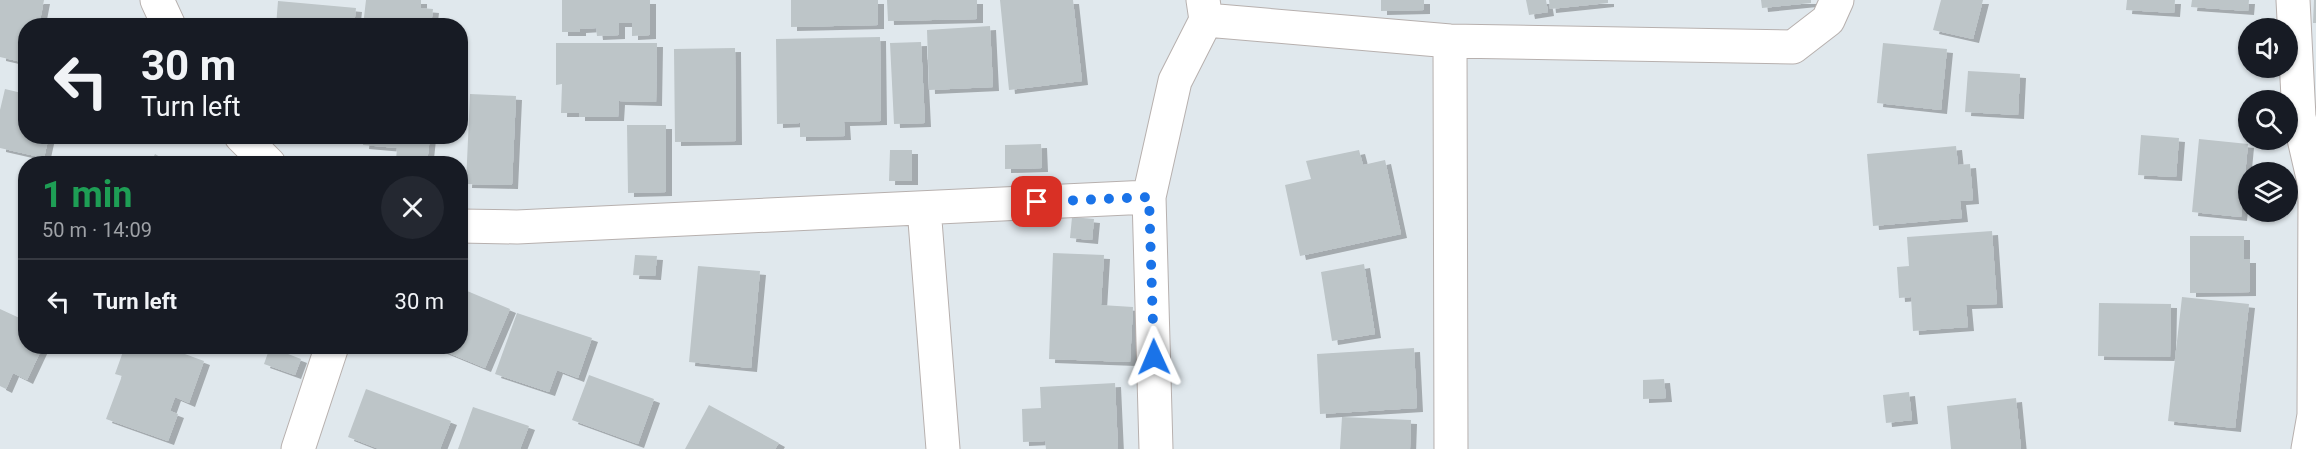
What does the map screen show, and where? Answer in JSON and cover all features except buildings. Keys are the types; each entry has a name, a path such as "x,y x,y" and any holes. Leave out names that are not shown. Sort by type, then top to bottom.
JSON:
{"street":[{"path":"157,0 165,18"},
{"path":"1156,449 1149,197 1175,81 1204,10 1450,41 1793,47 1828,20 1837,0"},
{"path":"2293,0 2308,117 2315,202 2314,415 2308,449"},
{"path":"1450,41 1451,449"},
{"path":"249,144 261,156"},
{"path":"468,226 517,227 1149,197"},
{"path":"924,208 943,449"},
{"path":"310,445 330,354"}],"route":[{"path":"1037,202 1149,197 1154,357"}]}
